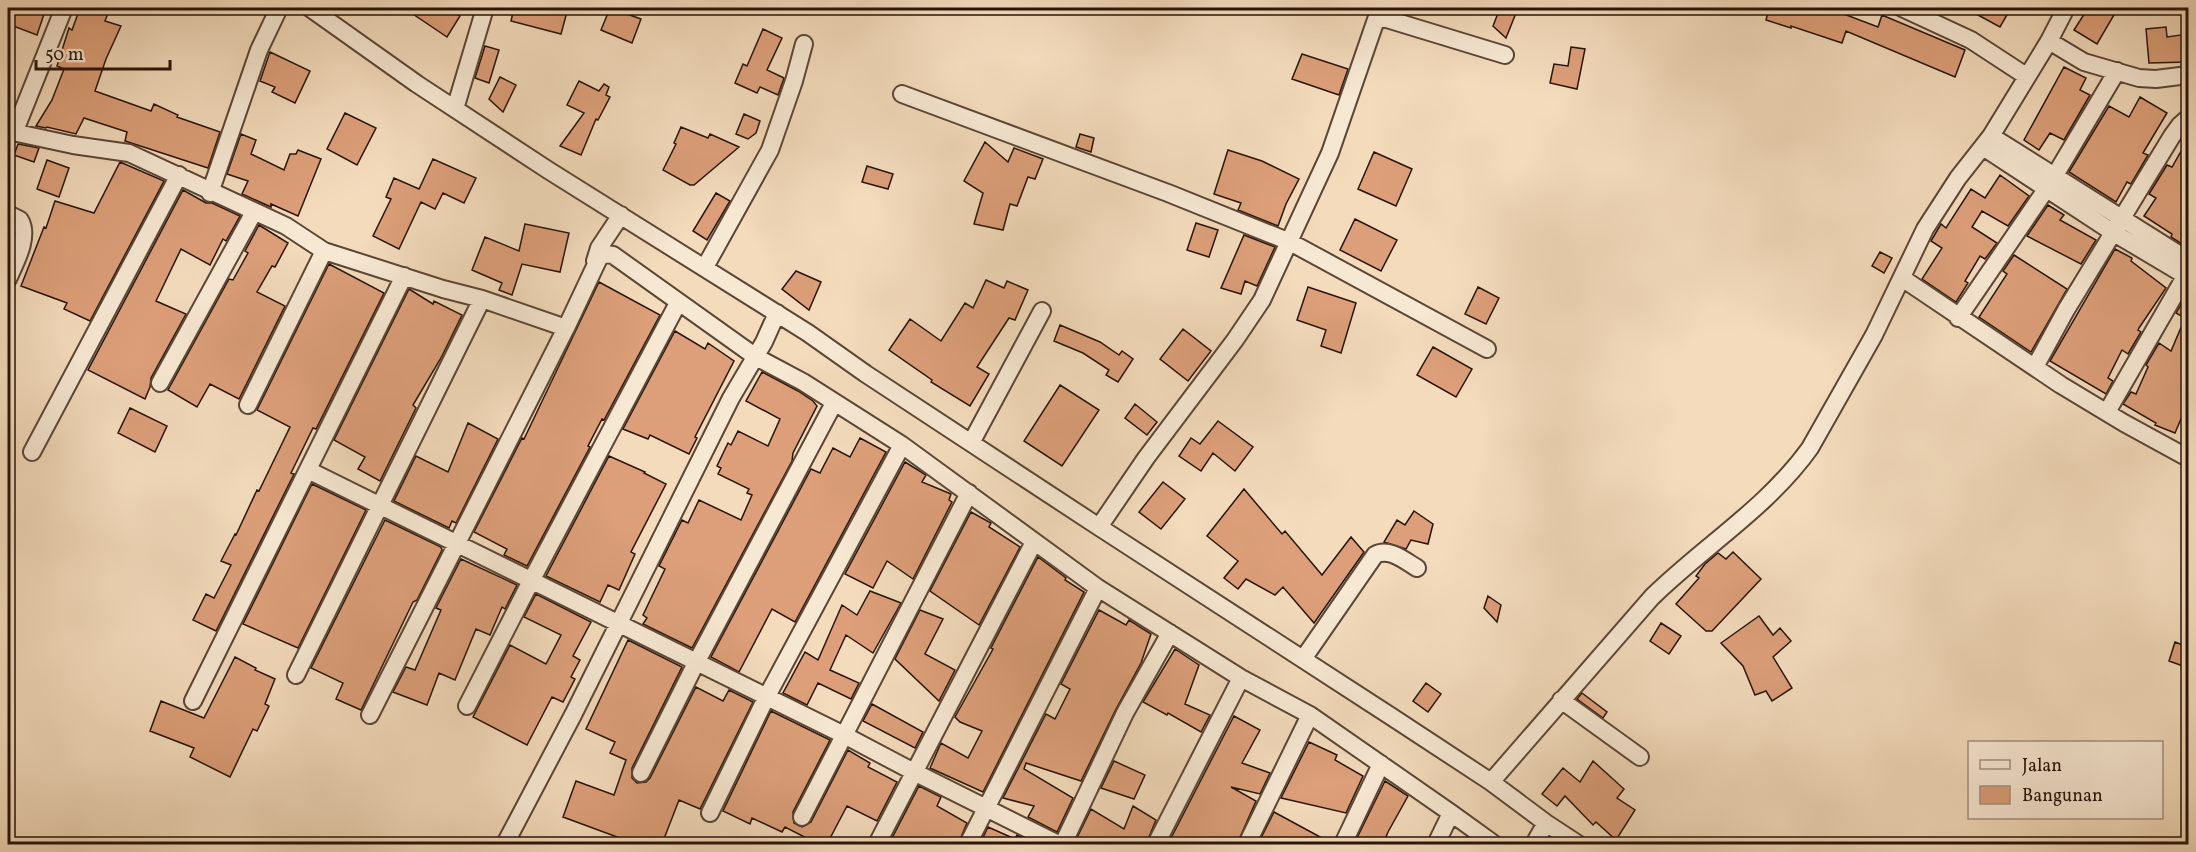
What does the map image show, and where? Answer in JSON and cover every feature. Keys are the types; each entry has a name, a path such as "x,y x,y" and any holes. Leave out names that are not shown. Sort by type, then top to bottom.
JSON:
{"street":[{"path":"64,8 11,132 73,145 121,151 179,175 210,193 286,226 324,251 482,299 566,328"},
{"path":"210,193 259,50 279,8"},
{"path":"310,8 409,79 705,267 775,317 1303,658 1491,783 1544,826 1578,844"},
{"path":"455,109 485,8"},
{"path":"1902,8 1971,40 2026,76"},
{"path":"1491,783 1560,700 1652,597 1788,478 1810,448 1874,335 1925,229 1958,178 1987,142 2049,41 2066,8"},
{"path":"1099,527 1146,458 1252,317 1290,242 1330,153 1378,12 1505,55"},
{"path":"2049,41 2084,62 2147,80 2188,75"},
{"path":"705,267 770,150 804,44"},
{"path":"1958,318 2051,183 2117,71"},
{"path":"902,94 1168,193 1290,242 1487,349"},
{"path":"2035,367 2172,136 2188,118"},
{"path":"1987,142 2188,270 2107,412"},
{"path":"32,452 179,175"},
{"path":"160,383 254,212"},
{"path":"8,214 20,220 24,229 22,244 8,279"},
{"path":"370,715 566,328 594,267 599,248 621,215"},
{"path":"248,405 324,251"},
{"path":"594,267 603,254 613,255 678,303 760,349 834,403 902,445 1098,588 1241,678 1310,715 1494,844"},
{"path":"193,701 404,276"},
{"path":"1902,278 1958,318 2124,423 2187,453"},
{"path":"296,675 482,299"},
{"path":"467,706 678,303"},
{"path":"971,443 1042,311"},
{"path":"505,844 731,398 760,349 775,317"},
{"path":"641,773 696,663 834,403"},
{"path":"710,813 766,698 902,445"},
{"path":"308,470 844,735 1058,844"},
{"path":"802,817 969,493"},
{"path":"877,844 1034,542"},
{"path":"1303,658 1373,558 1381,552 1389,552 1417,568"},
{"path":"968,844 1098,588"},
{"path":"1063,844 1125,712 1170,633"},
{"path":"1156,844 1241,678"},
{"path":"1560,700 1640,757"},
{"path":"1247,844 1310,715"},
{"path":"1343,844 1381,764"},
{"path":"1436,844 1451,813"},
{"path":"1534,844 1544,826"}],"building":[{"path":"8,8 46,8 37,35 8,24"},
{"path":"80,8 110,8 105,21 121,26 95,91 151,111 154,104 178,115 177,117 220,132 208,168 125,141 127,132 84,118 76,134 36,126 52,100 64,69 57,66 69,28 72,30"},
{"path":"404,8 447,8 460,16 447,37"},
{"path":"514,8 568,8 561,34 511,21"},
{"path":"610,8 641,19 632,43 601,30"},
{"path":"1500,8 1518,8 1506,38 1493,26"},
{"path":"1769,8 1828,8 1878,27 1882,15 1965,50 1955,77 1846,31 1842,43 1766,20"},
{"path":"1965,8 2011,8 2000,27"},
{"path":"2088,8 2118,8 2097,44 2074,30"},
{"path":"2166,27 2167,37 2188,34 2188,62 2149,63 2146,29"},
{"path":"763,29 782,38 767,70 784,78 778,95 760,87 757,93 735,83 743,64 747,66"},
{"path":"485,46 499,50 489,83 475,78"},
{"path":"1571,47 1585,49 1577,89 1550,83 1554,64 1568,66"},
{"path":"270,52 310,71 295,103 272,92 275,87 260,81"},
{"path":"1302,54 1348,69 1339,95 1292,79"},
{"path":"2064,67 2086,78 2080,90 2090,95 2064,140 2050,133 2039,150 2024,140"},
{"path":"500,77 516,85 503,112 489,99"},
{"path":"579,81 599,91 604,84 609,87 606,95 610,97 598,120 596,119 581,155 560,146 584,113 567,105"},
{"path":"2140,97 2167,113 2143,153 2148,155 2131,184 2127,182 2116,202 2069,172 2109,106 2129,117"},
{"path":"345,113 376,128 357,165 327,149"},
{"path":"744,114 760,121 756,133 748,139 736,134"},
{"path":"681,127 708,138 710,134 739,147 694,185 690,185 663,170 676,144 674,143"},
{"path":"241,134 256,140 251,154 284,170 290,154 296,154 298,150 321,159 298,216 242,194 248,181 227,174"},
{"path":"1080,134 1094,138 1091,152 1076,147"},
{"path":"2188,139 2188,248 2171,237 2172,234 2144,216 2156,198 2149,194 2167,165 2172,167"},
{"path":"985,142 1008,162 1014,148 1043,159 1035,179 1028,177 1017,206 1010,204 1003,230 974,224 983,193 964,181"},
{"path":"18,144 39,148 34,162 14,155"},
{"path":"1228,150 1262,161 1299,179 1278,226 1238,210 1241,203 1214,194"},
{"path":"1374,152 1412,169 1396,206 1358,189"},
{"path":"433,159 476,178 464,203 443,193 435,209 421,202 399,249 373,236 391,199 386,197 394,178 419,189"},
{"path":"47,160 69,168 59,197 37,189"},
{"path":"120,162 164,181 90,321 64,309 67,303 21,286 55,201 94,213"},
{"path":"867,166 893,174 888,189 862,182"},
{"path":"2000,175 2029,196 2008,226 1982,211 1972,227 1997,243 1985,259 1980,256 1965,281 1968,283 1956,302 1922,279 1942,248 1931,241 1941,224 1946,228 1971,189 1985,198"},
{"path":"183,190 206,203 212,203 240,216 226,241 223,239 210,265 181,249 156,301 186,314 151,378 145,399 88,370"},
{"path":"716,193 730,201 707,240 693,231"},
{"path":"2048,205 2064,215 2060,220 2096,240 2081,264 2027,236"},
{"path":"1355,219 1397,240 1381,271 1340,250"},
{"path":"1196,223 1218,230 1209,257 1187,250"},
{"path":"525,224 569,233 560,272 522,264 512,295 499,290 502,283 472,270 485,237 519,251"},
{"path":"259,225 288,243 275,267 272,266 257,292 285,306 239,399 210,384 197,407 168,390 229,279 233,280 248,253 245,251"},
{"path":"1244,235 1275,247 1257,286 1245,281 1241,294 1221,288"},
{"path":"2115,249 2132,258 2131,261 2166,288 2139,328 2141,332 2128,354 2122,350 2108,378 2113,381 2106,394 2050,361"},
{"path":"1880,252 1892,258 1884,273 1872,266"},
{"path":"2014,255 2067,289 2031,352 1979,317 2007,274 2003,271"},
{"path":"329,264 384,293 316,429 313,428 291,473 294,474 216,631 193,620 206,594 214,598 231,565 221,561 290,427 257,410"},
{"path":"796,271 821,282 809,310 782,289"},
{"path":"986,280 1004,288 1007,281 1028,290 1015,320 1009,318 977,367 989,374 970,406 931,382 932,380 889,350 910,319 941,341 965,303 973,308"},
{"path":"599,282 660,315 604,420 602,419 588,446 590,447 527,566 504,555 507,549 474,532 522,438 524,439"},
{"path":"1308,287 1356,303 1341,353 1321,346 1326,330 1297,320"},
{"path":"1478,287 1499,298 1486,324 1465,314"},
{"path":"409,289 433,304 434,301 462,315 441,358 413,405 416,408 380,481 358,469 365,457 334,440"},
{"path":"2183,301 2188,305 2188,402 2175,433 2155,425 2156,423 2123,404 2131,392 2136,394 2148,367 2146,365 2159,343 2171,351 2185,318 2176,313"},
{"path":"1060,325 1100,342 1119,355 1122,351 1133,359 1118,382 1106,375 1109,370 1083,353 1054,341"},
{"path":"1183,329 1211,351 1188,381 1160,359"},
{"path":"675,331 705,349 708,343 734,361 695,437 697,438 689,454 650,435 648,439 623,429"},
{"path":"1433,347 1472,369 1456,397 1417,375"},
{"path":"762,372 798,391 817,406 793,453 792,461 692,648 643,624 647,618 643,615 665,569 659,566 682,520 688,523 699,500 741,520 752,495 747,493 749,489 718,474 721,468 717,466 728,443 731,445 738,431 768,446 780,419 746,401"},
{"path":"1060,385 1099,410 1062,466 1024,441"},
{"path":"1135,404 1157,422 1147,435 1125,418"},
{"path":"130,408 167,426 155,452 118,433"},
{"path":"1218,421 1253,447 1235,471 1213,453 1201,471 1179,456 1191,438 1200,444"},
{"path":"468,423 498,439 456,523 452,521 449,528 394,501 416,456 448,472"},
{"path":"860,438 886,452 795,622 772,609 739,672 711,657 811,469 820,473 833,448 850,457"},
{"path":"609,456 666,484 631,552 635,554 619,590 608,585 600,602 546,576"},
{"path":"905,462 926,475 922,482 951,494 949,500 952,502 913,579 887,561 873,588 845,574"},
{"path":"1163,482 1185,499 1161,529 1139,512"},
{"path":"312,484 366,510 298,648 243,624"},
{"path":"1244,489 1282,534 1285,531 1322,575 1351,537 1364,552 1314,623 1283,587 1275,595 1246,579 1238,589 1224,578 1238,561 1207,536"},
{"path":"1414,511 1433,524 1428,544 1411,540 1406,549 1384,542 1397,520 1405,525"},
{"path":"971,512 991,523 989,527 1020,547 979,625 930,591"},
{"path":"385,520 441,547 442,550 417,600 413,602 361,710 336,699 343,683 311,668"},
{"path":"1733,552 1761,579 1712,631 1706,631 1676,604 1699,578 1696,576 1705,564 1718,553 1726,559"},
{"path":"1038,557 1066,578 1065,580 1084,592 983,792 930,768 941,743 968,758 982,731 960,722 955,717 993,649 991,648"},
{"path":"461,559 517,585 505,609 502,607 490,635 476,629 455,680 439,673 427,705 393,692 406,667 415,670 441,610 436,608"},
{"path":"870,591 901,603 873,653 846,635 830,670 859,683 851,699 818,683 807,705 783,693 805,652 818,660 842,605 857,615"},
{"path":"536,594 591,622 573,656 580,660 571,677 575,679 563,702 552,697 527,745 473,717 510,645 546,664 561,635 524,617"},
{"path":"1488,596 1501,605 1497,622 1484,608"},
{"path":"920,610 943,619 925,654 955,670 939,701 895,659"},
{"path":"1099,610 1126,625 1129,620 1151,634 1141,663 1081,781 1026,763 1024,769 1073,798 1057,832 1028,817 1034,806 1003,798 1046,714 1055,719 1070,689 1061,684"},
{"path":"1759,616 1773,635 1780,628 1791,641 1773,657 1792,688 1772,701 1766,691 1755,695 1743,666 1721,643"},
{"path":"1661,623 1681,636 1669,654 1650,641"},
{"path":"628,640 682,667 632,768 632,778 637,783 646,782 650,778 696,687 723,701 729,690 753,702 700,809 679,800 662,844 636,844 563,817 576,781 614,795 626,760 610,753 615,742 586,729"},
{"path":"2175,642 2188,647 2183,666 2169,661"},
{"path":"1175,649 1199,665 1185,704 1210,715 1201,732 1143,702"},
{"path":"235,657 275,679 265,704 269,706 257,731 253,729 230,777 190,757 194,748 150,731 161,701 204,718"},
{"path":"1426,683 1441,694 1428,712 1413,701"},
{"path":"1582,693 1607,712 1603,718 1577,699"},
{"path":"872,704 923,732 915,748 863,721"},
{"path":"771,711 830,740 793,812 794,823 802,827 811,822 848,750 870,763 868,767 897,782 877,821 847,806 827,844 818,844 785,827 782,832 752,818 750,824 723,811"},
{"path":"1234,716 1260,730 1242,763 1270,773 1260,794 1231,787 1256,801 1237,844 1168,844"},
{"path":"1309,742 1337,755 1335,760 1363,776 1346,813 1281,798"},
{"path":"1114,761 1145,775 1134,799 1101,788"},
{"path":"1593,761 1624,789 1617,798 1635,810 1616,840 1596,822 1593,825 1565,796 1557,806 1542,794 1563,768 1580,782"},
{"path":"1385,781 1408,796 1383,844 1354,844"},
{"path":"919,786 941,797 937,806 967,823 958,844 889,844"},
{"path":"1133,806 1156,820 1146,844 1074,844 1091,809 1124,829"},
{"path":"1274,812 1333,844 1258,844"},
{"path":"988,827 1015,839 1017,835 1036,844 980,844"}]}
